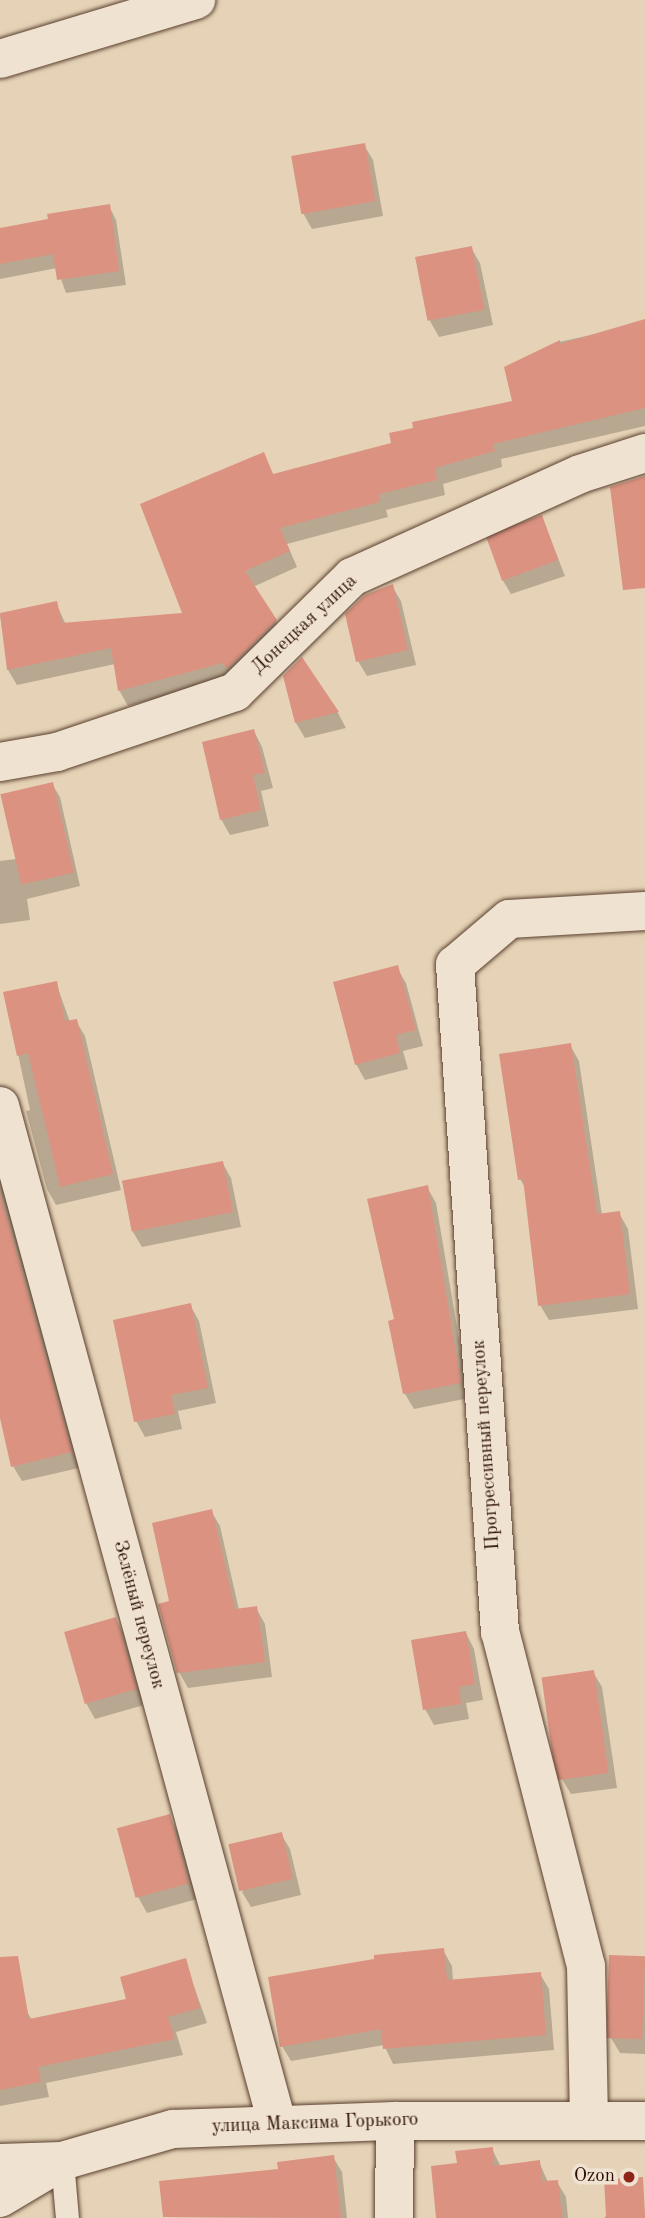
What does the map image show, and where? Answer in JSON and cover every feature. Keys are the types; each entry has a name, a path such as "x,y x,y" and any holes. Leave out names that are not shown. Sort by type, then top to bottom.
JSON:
{"street":[{"path":"0,59 197,0"},
{"name":"Донецкая улица","path":"0,762 57,752 235,692 352,577 580,474 645,453"},
{"name":"Прогрессивный переулок","path":"589,2121 586,1966 500,1632 455,965 509,919 645,911"},
{"name":"Зелёный переулок","path":"0,1106 277,2123"},
{"path":"394,2218 396,2121"},
{"name":"улица Максима Горького","path":"0,2198 62,2161 173,2129 277,2123 645,2121"},
{"path":"0,2163 62,2161"}],"lane":[{"path":"62,2161 67,2218"}],"building":[{"path":"365,143 375,201 301,214 291,156"},
{"path":"110,204 119,271 57,280 53,254 0,264 0,228 48,219 47,214"},
{"path":"472,246 484,310 427,321 415,257"},
{"path":"645,319 645,408 493,444 495,451 435,468 437,480 379,494 380,502 280,528 290,551 245,571 277,620 227,669 223,663 118,691 111,648 7,670 0,613 57,601 62,623 182,613 140,504 264,452 273,474 391,443 389,433 413,428 412,422 512,401 504,367 560,340 560,344"},
{"path":"645,476 645,588 623,590 610,487"},
{"path":"542,515 558,560 502,581 486,536"},
{"path":"393,584 408,650 356,662 345,614 365,595"},
{"path":"302,657 339,712 295,723 283,676"},
{"path":"254,729 265,773 253,775 261,810 220,820 202,742"},
{"path":"53,782 74,873 21,885 0,794"},
{"path":"398,965 416,1030 396,1035 400,1053 355,1065 333,982"},
{"path":"57,981 65,1021 77,1019 113,1174 60,1187 28,1053 17,1056 3,992"},
{"path":"571,1043 597,1214 620,1211 630,1294 538,1306 523,1179 518,1180 499,1054"},
{"path":"223,1161 233,1212 132,1232 122,1181"},
{"path":"428,1185 461,1383 403,1394 388,1321 394,1319 367,1199"},
{"path":"0,1194 72,1452 11,1467 0,1418"},
{"path":"191,1303 208,1388 171,1395 175,1414 134,1422 113,1320"},
{"path":"212,1509 235,1609 257,1606 265,1662 177,1673 158,1604 169,1601 152,1523"},
{"path":"116,1617 137,1689 85,1704 64,1632"},
{"path":"466,1631 475,1684 459,1687 461,1704 423,1710 411,1640"},
{"path":"594,1670 608,1773 556,1780 542,1677"},
{"path":"170,1814 189,1884 136,1898 117,1828"},
{"path":"282,1832 293,1879 239,1891 228,1844"},
{"path":"444,1948 447,1980 541,1972 546,2035 383,2049 381,2029 280,2047 268,1977 374,1959 374,1955"},
{"path":"609,1955 645,1956 642,2039 606,2038"},
{"path":"18,1956 29,2019 126,1999 120,1977 186,1958 200,2008 168,2017 175,2039 38,2067 41,2082 0,2090 0,1957"},
{"path":"493,2147 494,2166 540,2160 542,2181 558,2180 562,2218 436,2218 431,2166 457,2163 455,2151"},
{"path":"334,2155 341,2218 163,2217 159,2181 278,2169 277,2162"},
{"path":"643,2177 645,2218 606,2218 604,2179"}],"place":[{"name":"Ozon","path":"629,2177"}]}
